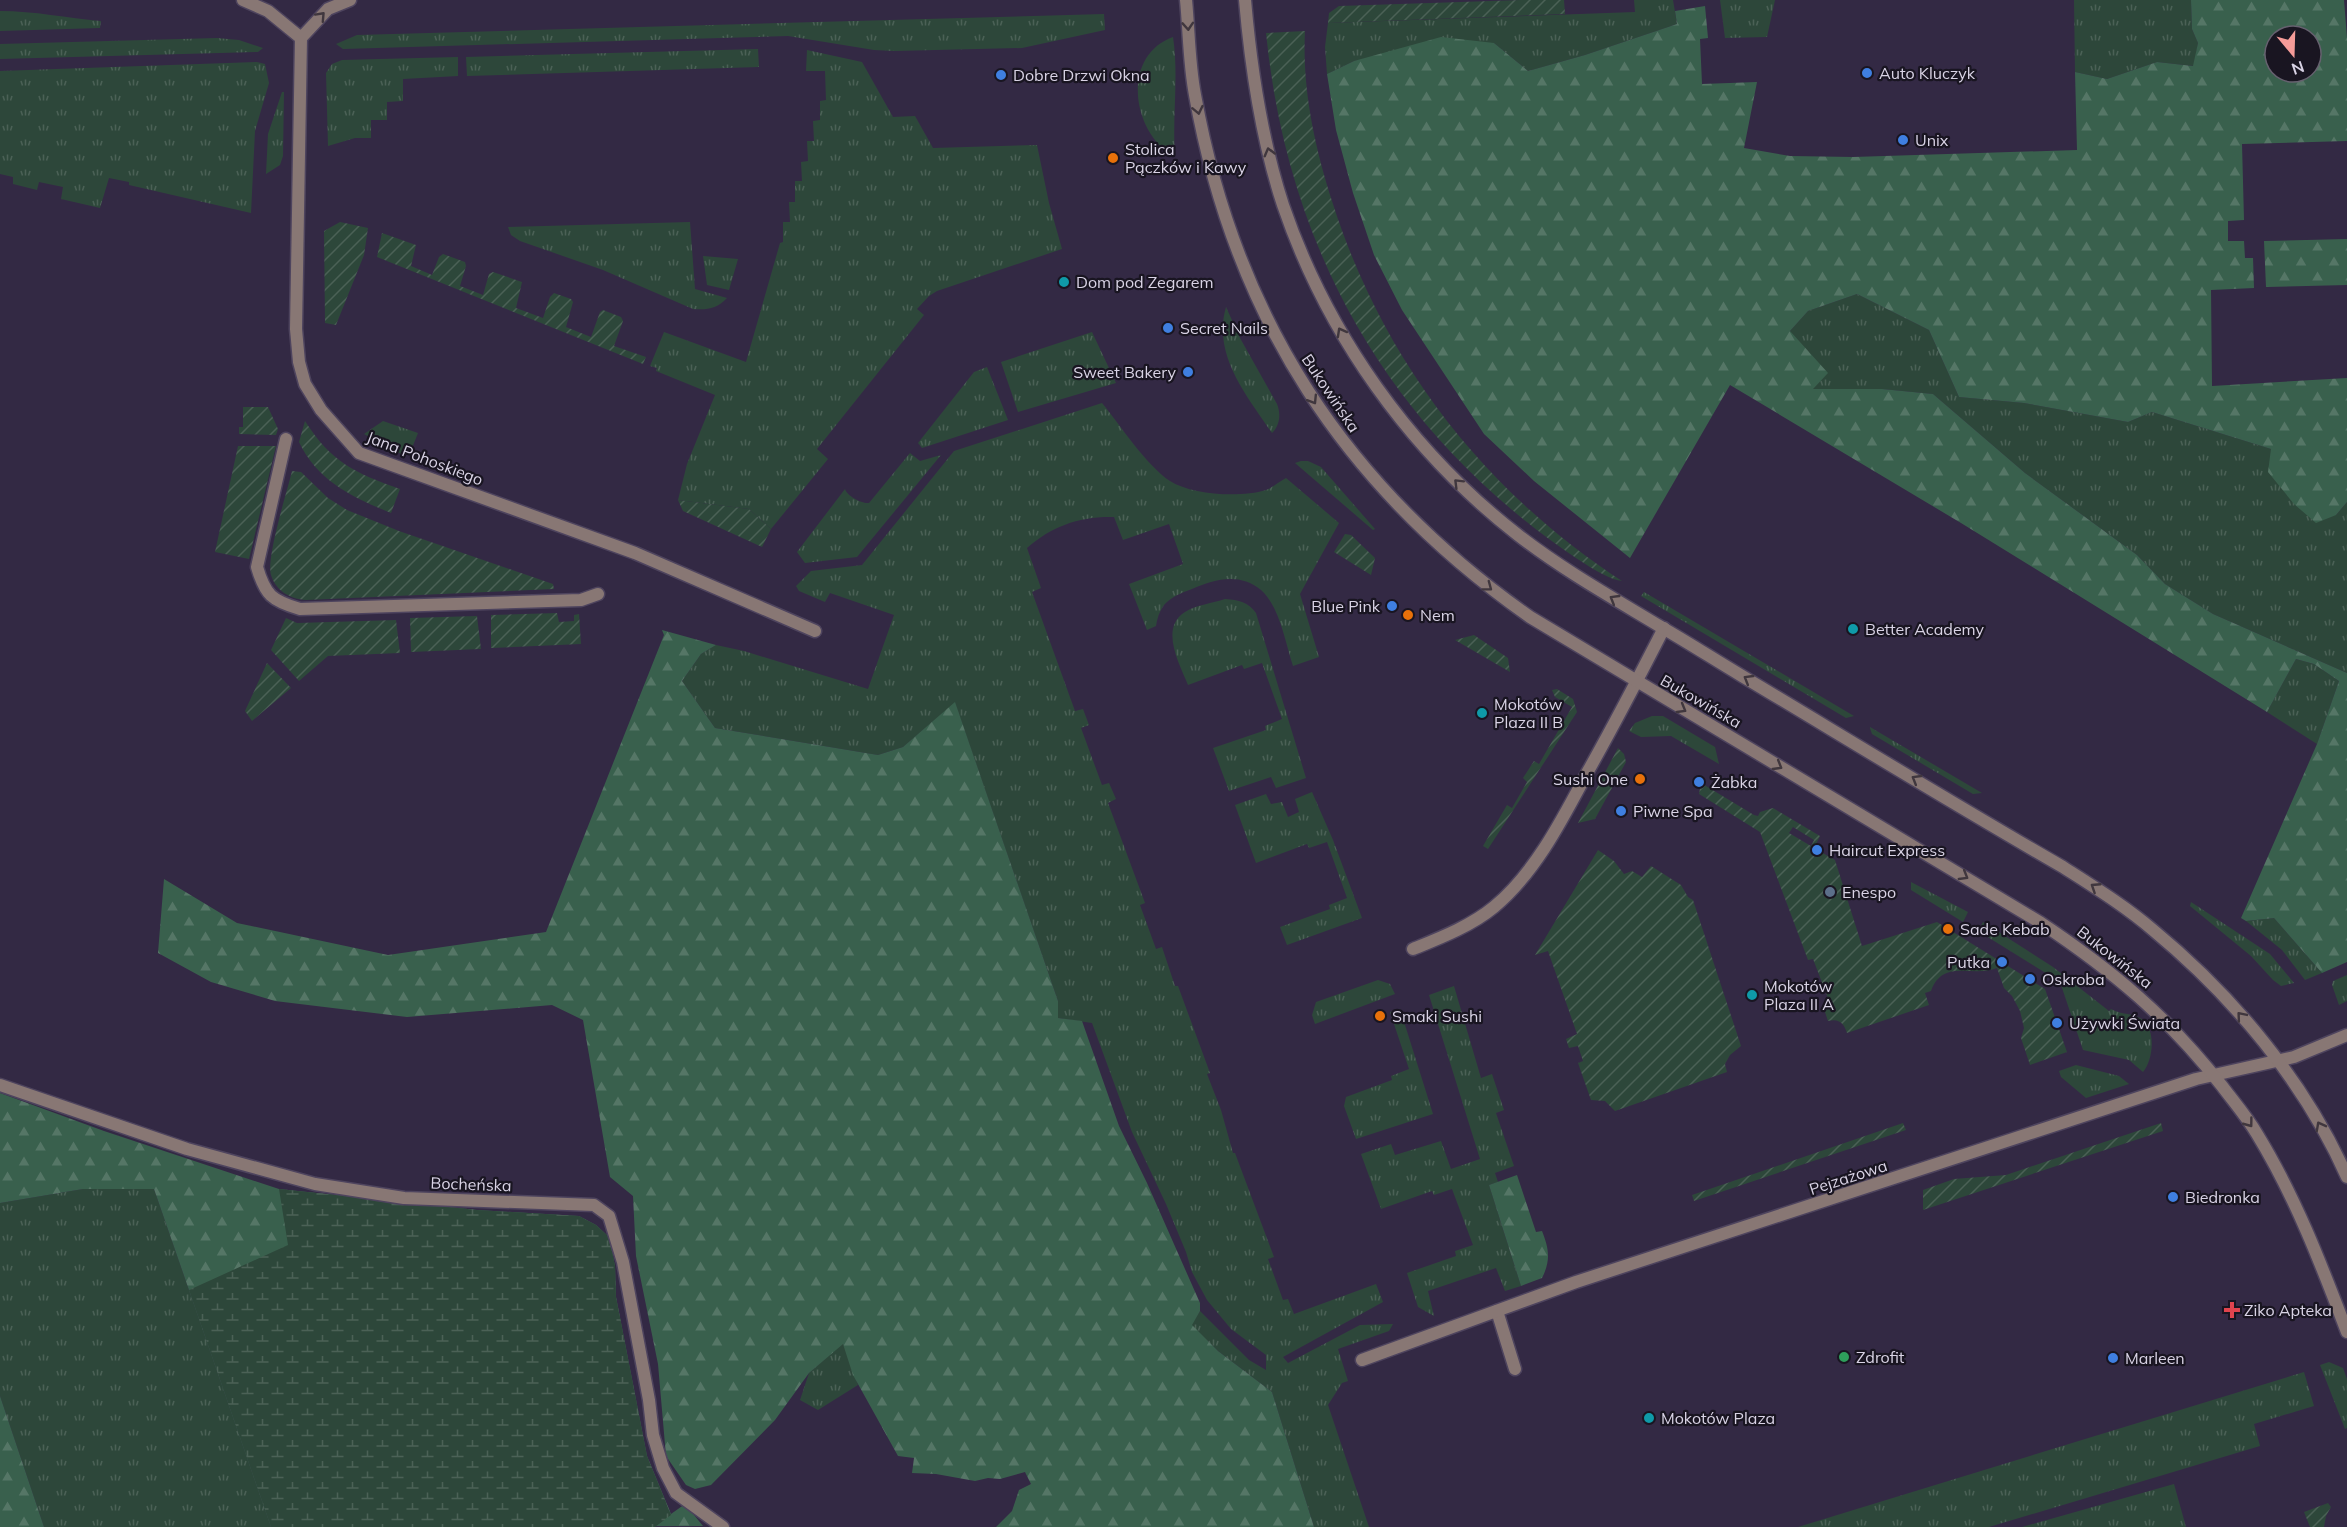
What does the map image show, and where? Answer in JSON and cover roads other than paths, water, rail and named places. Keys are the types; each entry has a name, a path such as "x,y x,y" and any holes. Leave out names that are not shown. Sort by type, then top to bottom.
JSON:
{"street":[{"path":"243,0 268,11 302,38 328,9 350,0"},
{"name":"Bukowińska","path":"1186,0 1194,93 1223,212 1263,310 1287,357 1320,411 1359,462 1400,508 1472,576 1530,617 2005,901 2088,954 2148,1004 2180,1036 2214,1076 2257,1133 2287,1188 2347,1332"},
{"path":"1245,0 1255,89 1264,134 1282,202 1307,267 1348,345 1372,381 1432,457 1490,513 1571,573 2108,896 2152,929 2196,968 2238,1013 2277,1061 2312,1110 2347,1177"},
{"name":"Jana Pohoskiego","path":"302,38 296,329 299,362 305,384 321,410 359,453 635,553 815,631"},
{"path":"286,439 257,567 262,584 280,604 300,609 312,609 581,600 598,594"},
{"name":"Bukowińska","path":"1637,682 1664,628"},
{"path":"1413,949 1482,915 1494,907 1521,879 1564,815 1637,682"},
{"name":"Pejzażowa","path":"1362,1360 1576,1282 2196,1079 2294,1057 2347,1035"},
{"name":"Bocheńska","path":"0,1085 187,1149 315,1184 404,1198 594,1205 603,1210 609,1216 623,1262 649,1400 653,1435 663,1468 676,1493 723,1527"},
{"path":"1497,1311 1515,1368"}],"place":[{"name":"Auto Kluczyk","path":"1867,73"},
{"name":"Dobre Drzwi Okna","path":"1001,75"},
{"name":"Unix","path":"1903,140"},
{"name":"Stolica Pączków i Kawy","path":"1113,158"},
{"name":"Dom pod Zegarem","path":"1064,282"},
{"name":"Secret Nails","path":"1168,328"},
{"name":"Sweet Bakery","path":"1188,372"},
{"name":"Blue Pink","path":"1392,606"},
{"name":"Nem","path":"1408,615"},
{"name":"Better Academy","path":"1853,629"},
{"name":"Mokotów Plaza II B","path":"1482,713"},
{"name":"Sushi One","path":"1640,779"},
{"name":"Żabka","path":"1699,782"},
{"name":"Piwne Spa","path":"1621,811"},
{"name":"Haircut Express","path":"1817,850"},
{"name":"Enespo","path":"1830,892"},
{"name":"Sade Kebab","path":"1948,929"},
{"name":"Putka","path":"2002,962"},
{"name":"Oskroba","path":"2030,979"},
{"name":"Mokotów Plaza II A","path":"1752,995"},
{"name":"Smaki Sushi","path":"1380,1016"},
{"name":"Używki Świata","path":"2057,1023"},
{"name":"Biedronka","path":"2173,1197"},
{"name":"Ziko Apteka","path":"2232,1310"},
{"name":"Zdrofit","path":"1844,1357"},
{"name":"Marleen","path":"2113,1358"},
{"name":"Mokotów Plaza","path":"1649,1418"}]}
